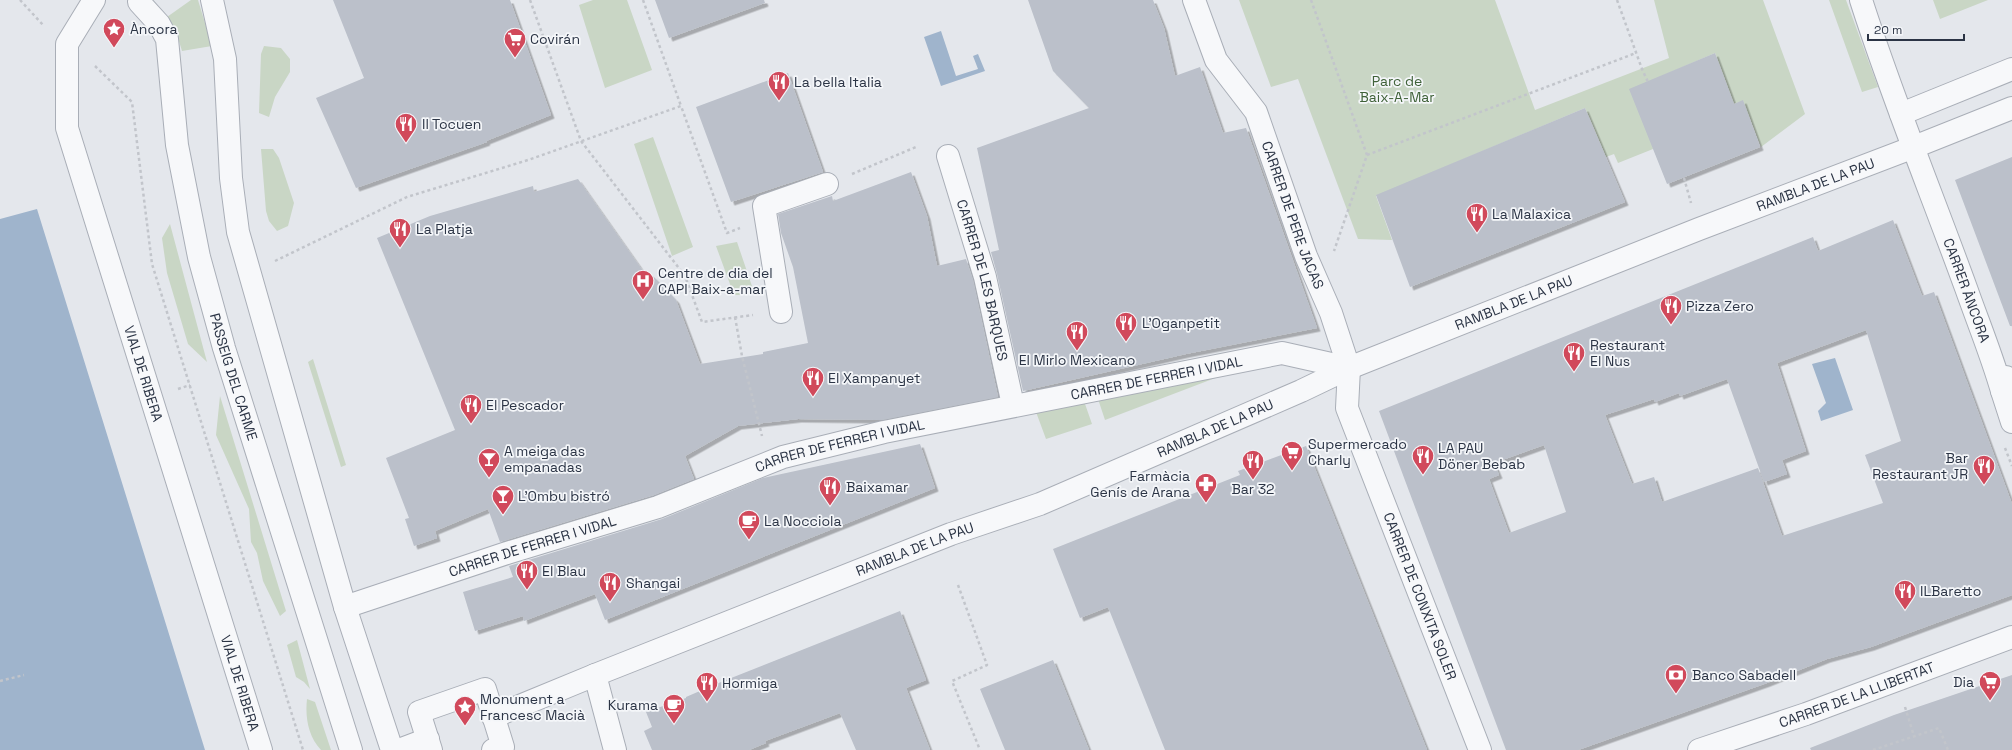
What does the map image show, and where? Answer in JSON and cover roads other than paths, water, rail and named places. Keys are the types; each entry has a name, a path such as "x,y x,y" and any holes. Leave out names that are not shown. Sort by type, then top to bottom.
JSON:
{"street":[{"name":"VIAL DE RIBERA","path":"94,0 67,44 67,128 261,750"},
{"path":"212,0 225,59 231,178 238,232 345,607 392,750"},
{"name":"CARRER DE PERE JACAS","path":"1194,0 1216,60 1256,112 1311,268 1331,313 1349,368 1347,408 1361,442"},
{"path":"1860,0 1874,42 1914,147"},
{"name":"PASSEIG DEL CARME","path":"141,1 159,24 167,39 177,145 199,257 224,348 351,750"},
{"path":"1901,114 2012,70"},
{"name":"RAMBLA DE LA PAU","path":"493,717 595,675 952,534 1040,504 1301,391 1349,368 1699,229 2012,108"},
{"name":"CARRER ÀNCORA","path":"1914,147 2004,365 2002,391 2012,422"},
{"name":"CARRER DE LES BARQUES","path":"948,156 985,277 1013,405"},
{"path":"781,312 764,206 827,184"},
{"name":"CARRER DE FERRER I VIDAL","path":"345,607 507,553 658,507 769,464 783,457 884,432 1013,405 1282,353 1349,368"},
{"name":"CARRER DE CONXITA SOLER","path":"1361,442 1480,750"},
{"name":"CARRER DE LA LLIBERTAT","path":"1700,750 1806,714 2012,637"},
{"path":"595,675 615,750"},
{"path":"399,750 430,745 419,712 485,689 503,747 493,750"}],"water":[{"path":"941,31 956,76 978,69 973,56 978,54 985,71 941,86 924,37"},
{"path":"37,209 205,750 0,750 0,219"},
{"path":"1835,358 1853,410 1821,421 1818,411 1826,403 1812,364"}],"place":[{"name":"Àncora","path":"114,48"},
{"name":"Covirán","path":"515,58"},
{"name":"La bella Italia","path":"779,102"},
{"name":"Il Tocuen","path":"406,144"},
{"name":"La Malaxica","path":"1477,234"},
{"name":"La Platja","path":"400,248"},
{"name":"Centre de dia del CAPI Baix-a-mar","path":"643,300"},
{"name":"Pizza Zero","path":"1671,326"},
{"name":"L'Oganpetit","path":"1126,342"},
{"name":"El Mirlo Mexicano","path":"1077,352"},
{"name":"Restaurant El Nus","path":"1574,372"},
{"name":"El Xampanyet","path":"813,398"},
{"name":"El Pescador","path":"471,424"},
{"name":"Supermercado Charly","path":"1292,472"},
{"name":"LA PAU Döner Bebab","path":"1423,476"},
{"name":"A meiga das empanadas","path":"489,478"},
{"name":"Bar 32","path":"1253,480"},
{"name":"Bar Restaurant JR","path":"1984,486"},
{"name":"Farmàcia Genís de Arana","path":"1206,504"},
{"name":"Baixamar","path":"830,506"},
{"name":"L'Ombu bistró","path":"503,516"},
{"name":"La Nocciola","path":"749,540"},
{"name":"El Blau","path":"527,590"},
{"name":"Shangai","path":"610,602"},
{"name":"ILBaretto","path":"1905,610"},
{"name":"Banco Sabadell","path":"1676,694"},
{"name":"Hormiga","path":"707,702"},
{"name":"Dia","path":"1990,702"},
{"name":"Kurama","path":"674,724"},
{"name":"Monument a Francesc Macià","path":"465,726"}],"park label":[{"name":"Parc de Baix-A-Mar","path":"1397,90"}]}
